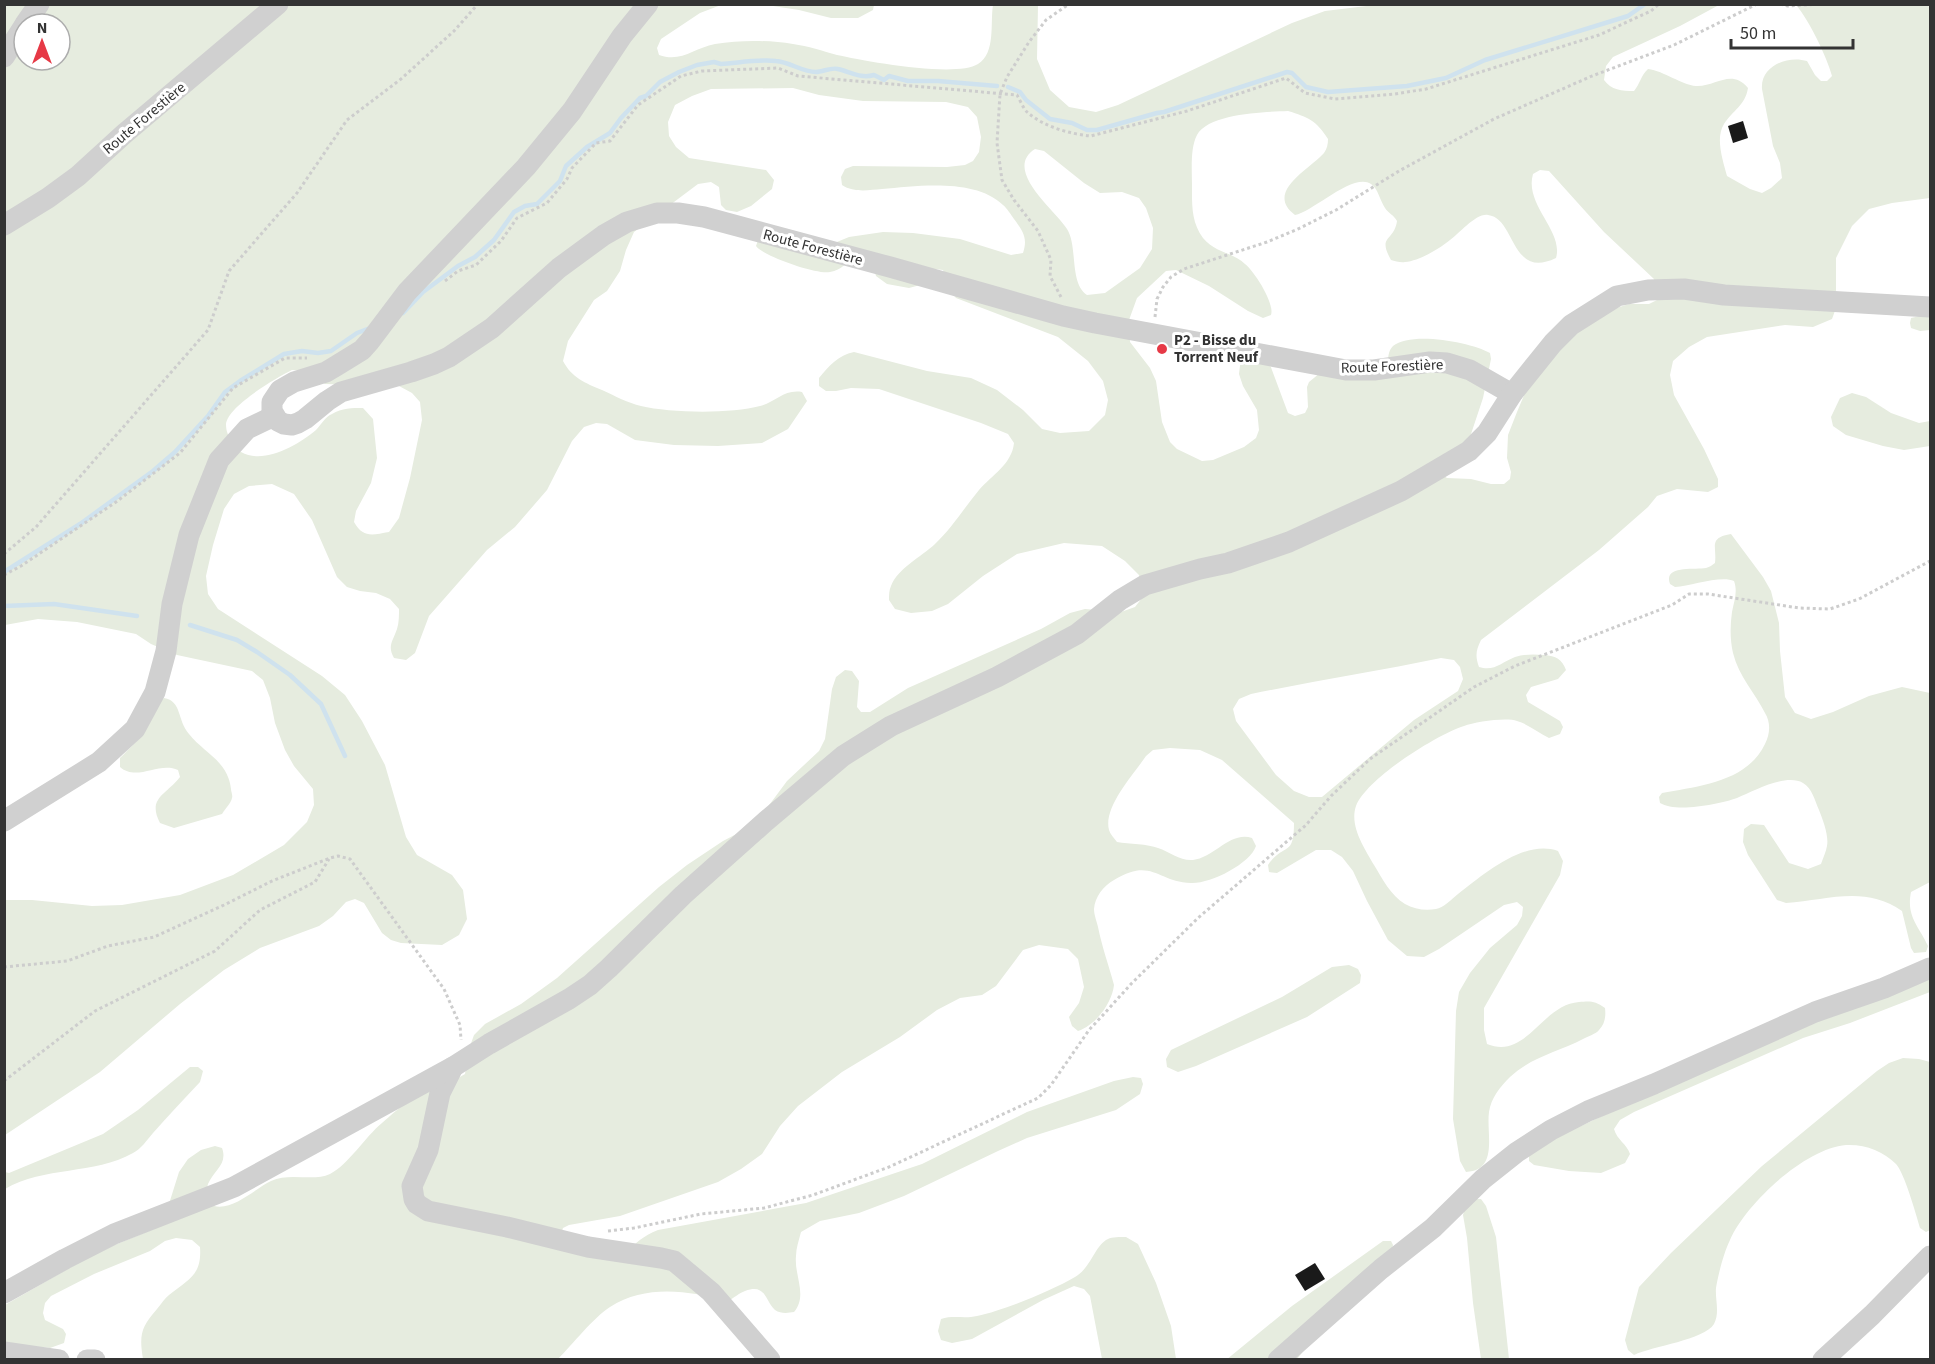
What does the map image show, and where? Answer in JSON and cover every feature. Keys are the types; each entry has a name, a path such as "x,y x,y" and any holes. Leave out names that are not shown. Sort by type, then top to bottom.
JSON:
{"street":[{"name":"Route Forestière","path":"4,225 78,176 124,134 278,4"},
{"path":"4,821 99,762 135,729 155,692 166,651 172,604 189,535 219,460 247,429 274,416 272,402 280,390 294,382 331,369 362,350 407,292 526,167 572,111 622,36 648,4"},
{"name":"Route Forestière","path":"274,416 285,424 297,423 341,392 411,372 449,357 492,328 559,268 604,235 627,222 657,213 678,213 704,218 1071,318 1346,370 1374,370 1430,362 1447,363 1470,370 1512,394"},
{"path":"4,1293 114,1234 234,1187 453,1067 590,985 691,888 766,821 843,756 891,726 997,677 1077,634 1120,600 1145,585 1228,563 1289,542 1401,491 1469,450 1487,433 1512,394 1553,343 1571,325 1617,296 1684,289 1724,295 1930,307"},
{"path":"1278,1359 1381,1269 1433,1228 1483,1179 1516,1152 1551,1130 1588,1111 1815,1012 1884,988 1930,968"},
{"path":"453,1067 440,1093 428,1150 412,1186 417,1204 428,1211 571,1243 674,1262 715,1297 770,1359"},
{"path":"1823,1359 1872,1315 1930,1256"},
{"path":"4,1352 59,1359"},
{"path":"87,1359 95,1359"}],"path":[{"path":"4,554 36,527 208,330 229,271 297,193 347,120 401,79 454,31 478,4"},
{"path":"1069,4 1046,20 1007,77 999,94 997,143 1002,180 1038,231 1051,260 1050,276 1071,318"},
{"path":"443,282 458,271 476,265 501,241 518,218 547,203 567,179 572,168 596,143 610,141 638,105 681,76 702,71 777,68 798,76 1017,95 1026,111 1046,124 1076,135 1091,136 1187,111 1286,78 1305,93 1335,99 1426,89 1599,34 1651,11 1659,4"},
{"path":"1156,334 1157,299 1166,282 1184,269 1267,242 1298,229 1336,210 1399,171 1494,119 1592,76 1674,45 1757,4"},
{"path":"1780,4 1788,6 1824,4"},
{"path":"4,575 116,502 180,453 233,388 285,358 314,358"},
{"path":"605,1231 634,1228 701,1214 764,1208 813,1195 888,1167 1038,1098 1052,1085 1089,1030 1131,984 1198,918 1306,825 1352,774 1419,723 1495,676 1593,634 1672,605 1689,594 1708,594 1800,608 1830,609 1859,599 1930,561"},
{"path":"4,967 67,961 108,946 154,937 272,881 338,856 350,859 444,989 460,1025 460,1048 453,1067"},
{"path":"4,1081 95,1011 215,951 260,910 315,882 330,858"}],"shaded area":[{"path":"1383,4 1719,5 1613,57 1606,66 1604,80 1617,89 1634,91 1648,69 1696,86 1729,79 1742,82 1748,88 1741,104 1727,119 1721,130 1721,150 1727,176 1762,193 1782,178 1762,89 1766,74 1770,68 1784,61 1800,60 1807,61 1821,81 1827,81 1832,76 1817,39 1796,5 1930,5 1930,198 1892,203 1869,209 1852,226 1836,258 1836,308 1832,319 1813,327 1785,325 1707,337 1689,347 1673,361 1670,375 1674,395 1704,449 1718,479 1718,487 1708,492 1677,489 1657,496 1648,507 1599,550 1481,640 1477,656 1479,667 1494,667 1515,657 1537,654 1555,657 1563,663 1566,670 1558,679 1531,687 1526,695 1528,702 1560,721 1563,727 1560,734 1549,738 1525,724 1512,720 1490,720 1464,726 1437,738 1403,759 1373,783 1356,806 1354,814 1356,829 1374,865 1395,896 1405,904 1416,908 1432,910 1442,907 1492,868 1518,854 1545,849 1558,851 1563,861 1560,875 1484,1008 1484,1030 1487,1044 1501,1047 1513,1045 1524,1039 1554,1012 1566,1005 1579,1002 1593,1002 1605,1008 1605,1020 1596,1033 1527,1064 1503,1085 1490,1107 1487,1158 1476,1170 1466,1172 1460,1161 1453,1119 1456,1011 1459,992 1470,973 1490,948 1517,925 1522,916 1523,907 1517,902 1504,905 1424,957 1407,956 1388,940 1353,871 1342,857 1331,850 1316,850 1277,873 1269,872 1268,865 1290,846 1294,834 1294,823 1222,760 1200,750 1170,748 1153,750 1127,781 1111,811 1108,821 1109,830 1117,842 1154,847 1188,860 1208,855 1236,838 1252,838 1256,846 1246,860 1238,866 1208,880 1191,883 1179,882 1154,872 1137,871 1127,873 1110,882 1103,889 1096,900 1094,911 1114,985 1106,1006 1091,1024 1078,1031 1072,1026 1069,1017 1079,1003 1084,987 1078,959 1068,949 1039,945 1023,950 996,986 982,995 960,998 937,1010 900,1037 842,1072 798,1106 780,1126 762,1154 741,1169 718,1182 620,1216 563,1228 560,1237 624,1255 640,1240 658,1230 806,1203 922,1164 1027,1112 1114,1081 1133,1077 1141,1078 1143,1084 1140,1094 1116,1110 1027,1138 904,1196 859,1213 820,1221 801,1232 796,1256 800,1299 794,1312 782,1313 775,1310 764,1294 757,1289 743,1292 728,1301 683,1292 653,1292 638,1295 610,1307 590,1324 558,1359 143,1359 141,1337 144,1326 166,1298 193,1276 199,1264 200,1247 192,1240 176,1238 165,1241 150,1251 94,1274 51,1296 45,1303 43,1313 45,1320 63,1329 66,1334 64,1343 50,1348 5,1344 5,1305 78,1263 154,1229 168,1207 179,1172 188,1159 201,1150 215,1146 222,1148 223,1154 222,1163 208,1184 209,1204 225,1206 233,1204 278,1178 316,1177 330,1174 337,1170 376,1129 404,1105 465,1074 474,1035 485,1024 521,1004 557,978 659,887 723,841 748,828 764,812 787,781 819,751 825,739 832,689 836,677 845,670 852,671 859,681 857,707 861,712 870,712 908,688 1041,629 1070,613 1085,609 1121,612 1135,607 1142,598 1139,575 1125,561 1102,546 1064,543 1017,554 983,576 948,604 932,611 911,613 895,609 889,600 894,580 904,568 935,544 947,531 979,490 1001,469 1010,457 1014,443 1008,434 981,423 879,389 851,388 826,391 819,386 819,378 826,369 839,358 854,352 927,371 971,378 997,390 1023,410 1042,429 1060,433 1089,431 1105,415 1108,400 1103,381 1088,361 1058,337 956,298 951,292 943,270 935,269 924,284 909,288 887,284 876,276 870,254 854,252 842,267 835,271 823,272 803,268 779,259 756,246 758,240 832,244 849,237 883,232 960,239 1011,255 1023,253 1025,243 1020,227 1003,205 991,196 962,187 929,186 862,190 842,185 841,177 845,169 853,166 947,167 965,165 973,161 979,152 981,137 977,117 968,107 946,102 863,101 819,95 793,88 711,89 675,105 668,122 669,136 676,147 689,158 766,170 774,180 772,189 751,206 737,212 726,210 721,205 719,187 711,182 698,184 634,232 620,271 607,291 594,300 568,341 563,361 570,372 585,382 631,403 653,408 700,412 748,409 766,404 790,392 802,392 807,401 788,429 762,443 718,446 674,445 635,440 607,424 596,423 584,427 572,441 547,490 515,527 487,550 429,616 415,653 406,660 394,658 391,650 398,624 399,609 390,599 376,593 347,587 337,577 312,520 294,494 272,484 249,486 234,494 224,509 213,545 206,576 208,594 218,609 322,676 345,695 362,721 385,765 406,837 417,855 452,875 463,890 467,919 459,935 442,945 401,943 391,940 382,933 364,903 355,899 346,902 333,916 319,926 260,948 224,970 100,1072 5,1135 5,900 32,900 92,906 122,905 180,895 233,875 284,845 307,822 314,805 313,789 294,766 285,750 263,680 252,671 177,655 151,644 136,634 77,622 38,619 5,625 5,5 721,5 700,13 661,39 657,48 659,55 674,57 715,44 764,41 799,45 837,55 888,64 950,69 967,68 984,59 990,45 993,5 1038,5 1037,59 1050,90 1069,107 1096,112 1118,105 1292,23 1325,11","holes":["1288,111 1316,124 1328,139 1324,153 1287,189 1284,198 1287,206 1295,215 1354,183 1371,184 1385,208 1397,221 1386,242 1391,260 1411,261 1435,251 1473,220 1483,215 1497,219 1522,255 1530,261 1541,263 1556,258 1555,238 1534,196 1533,174 1540,170 1549,171 1604,232 1654,279 1657,300 1649,304 1629,304 1607,311 1562,342 1525,393 1517,412 1508,435 1507,458 1511,472 1510,479 1504,484 1447,478 1440,473 1470,437 1483,398 1491,359 1490,353 1481,349 1441,340 1413,339 1393,346 1388,364 1320,373 1309,382 1307,387 1308,407 1305,413 1295,416 1288,413 1269,362 1241,357 1239,374 1257,410 1259,430 1256,438 1244,447 1213,460 1202,461 1177,449 1170,442 1162,422 1156,381 1150,368 1130,342 1129,320 1137,298 1166,271 1176,270 1209,286 1248,311 1263,318 1271,315 1267,296 1249,268 1235,257 1213,247 1199,232 1192,206 1193,146 1197,135 1213,122 1239,115","1035,149 1044,151 1100,193 1122,192 1139,198 1146,208 1153,228 1152,249 1140,268 1105,293 1087,295 1081,289 1067,229 1034,190 1028,179 1025,168 1026,158","292,370 308,371 325,384 399,386 412,393 420,402 422,420 410,478 399,518 389,532 368,534 361,531 354,522 356,511 371,483 377,458 373,419 363,408 336,412 327,417 316,430 300,442 270,455 250,455 241,452 229,437 226,424 235,409 254,393","1441,658 1454,660 1460,667 1463,679 1458,691 1414,720 1322,797 1309,797 1294,791 1276,775 1236,721 1233,709 1239,699 1251,694"]},
{"path":"721,5 874,5 873,10 858,18 831,18 773,6"},
{"path":"1930,316 1930,330 1920,331 1911,328 1911,318"},
{"path":"1852,393 1866,397 1891,413 1919,423 1930,421 1930,446 1904,450 1846,435 1833,426 1831,417 1840,398"},
{"path":"1731,534 1771,591 1779,623 1785,697 1795,713 1811,719 1869,696 1902,687 1930,693 1930,882 1911,892 1910,901 1914,921 1928,946 1926,952 1914,953 1911,948 1902,911 1874,898 1846,896 1786,903 1777,900 1748,855 1743,842 1744,829 1751,824 1764,825 1789,863 1808,869 1821,864 1827,846 1826,833 1813,795 1803,783 1796,780 1779,782 1737,798 1709,805 1676,807 1660,803 1659,797 1662,793 1721,780 1747,767 1757,757 1768,736 1767,717 1743,677 1733,653 1731,628 1736,593 1734,581 1722,579 1675,587 1670,584 1669,578 1675,571 1706,568 1715,563 1716,540"},
{"path":"164,698 174,703 185,729 225,771 232,796 222,814 174,828 160,823 156,808 160,797 180,777 178,770 163,768 134,773 120,767 120,758 143,733 156,707"},
{"path":"1930,962 1930,992 1850,1023 1803,1038 1620,1120 1614,1129 1630,1154 1625,1163 1601,1173 1569,1171 1534,1165 1529,1161 1529,1155 1534,1148"},
{"path":"1349,965 1358,969 1361,975 1360,983 1307,1017 1196,1066 1178,1072 1167,1067 1166,1059 1171,1050 1282,997 1332,967"},
{"path":"1903,1058 1930,1062 1930,1230 1926,1232 1920,1228 1903,1175 1891,1159 1873,1149 1860,1146 1846,1145 1830,1148 1813,1156 1779,1180 1763,1194 1738,1225 1721,1264 1716,1288 1717,1315 1714,1324 1708,1330 1634,1355 1628,1350 1625,1340 1639,1287 1671,1253 1762,1166 1877,1071"},
{"path":"190,1067 198,1067 203,1071 200,1082 136,1151 102,1165 52,1173 5,1189 5,1172 9,1173 103,1134 138,1110"},
{"path":"1473,1199 1481,1199 1486,1206 1496,1237 1509,1359 1481,1359 1463,1215 1466,1205"},
{"path":"1126,1237 1138,1244 1156,1283 1171,1326 1176,1359 1102,1359 1090,1296 1084,1289 1074,1286 1043,1300 972,1339 952,1343 941,1340 938,1331 941,1319 972,1317 988,1313 1041,1294 1080,1273 1108,1239"},
{"path":"1383,1241 1391,1241 1393,1245 1391,1254 1327,1322 1297,1359 1226,1360 1292,1306"}],"building":[{"path":"1743,121 1748,138 1733,143 1728,126"},
{"path":"1315,1263 1325,1279 1305,1291 1295,1275"}],"waterway":[{"path":"1008,87 1020,92 1026,100 1050,119 1072,123 1087,130 1097,130 1164,112 1287,72 1292,73 1306,87 1328,92 1407,86 1446,78 1485,60 1628,16 1645,4"},
{"path":"403,313 423,292 458,266 475,257 494,240 514,212 525,206 537,204 560,181 566,166 587,147 610,133 640,98 646,96 660,82 697,65 714,62 721,64 769,61 781,62 811,72 835,69 860,76 874,75 884,80 889,76 908,81 997,86"},
{"path":"4,572 80,524 153,471 175,452 208,416 225,392 240,381 284,354 302,351 318,353 331,351 357,333 370,328"},
{"path":"4,606 54,604 137,616"},
{"path":"190,625 237,640 290,675 321,704 345,756"}],"place":[{"name":"P2 - Bisse du Torrent Neuf","path":"1162,349"}]}
